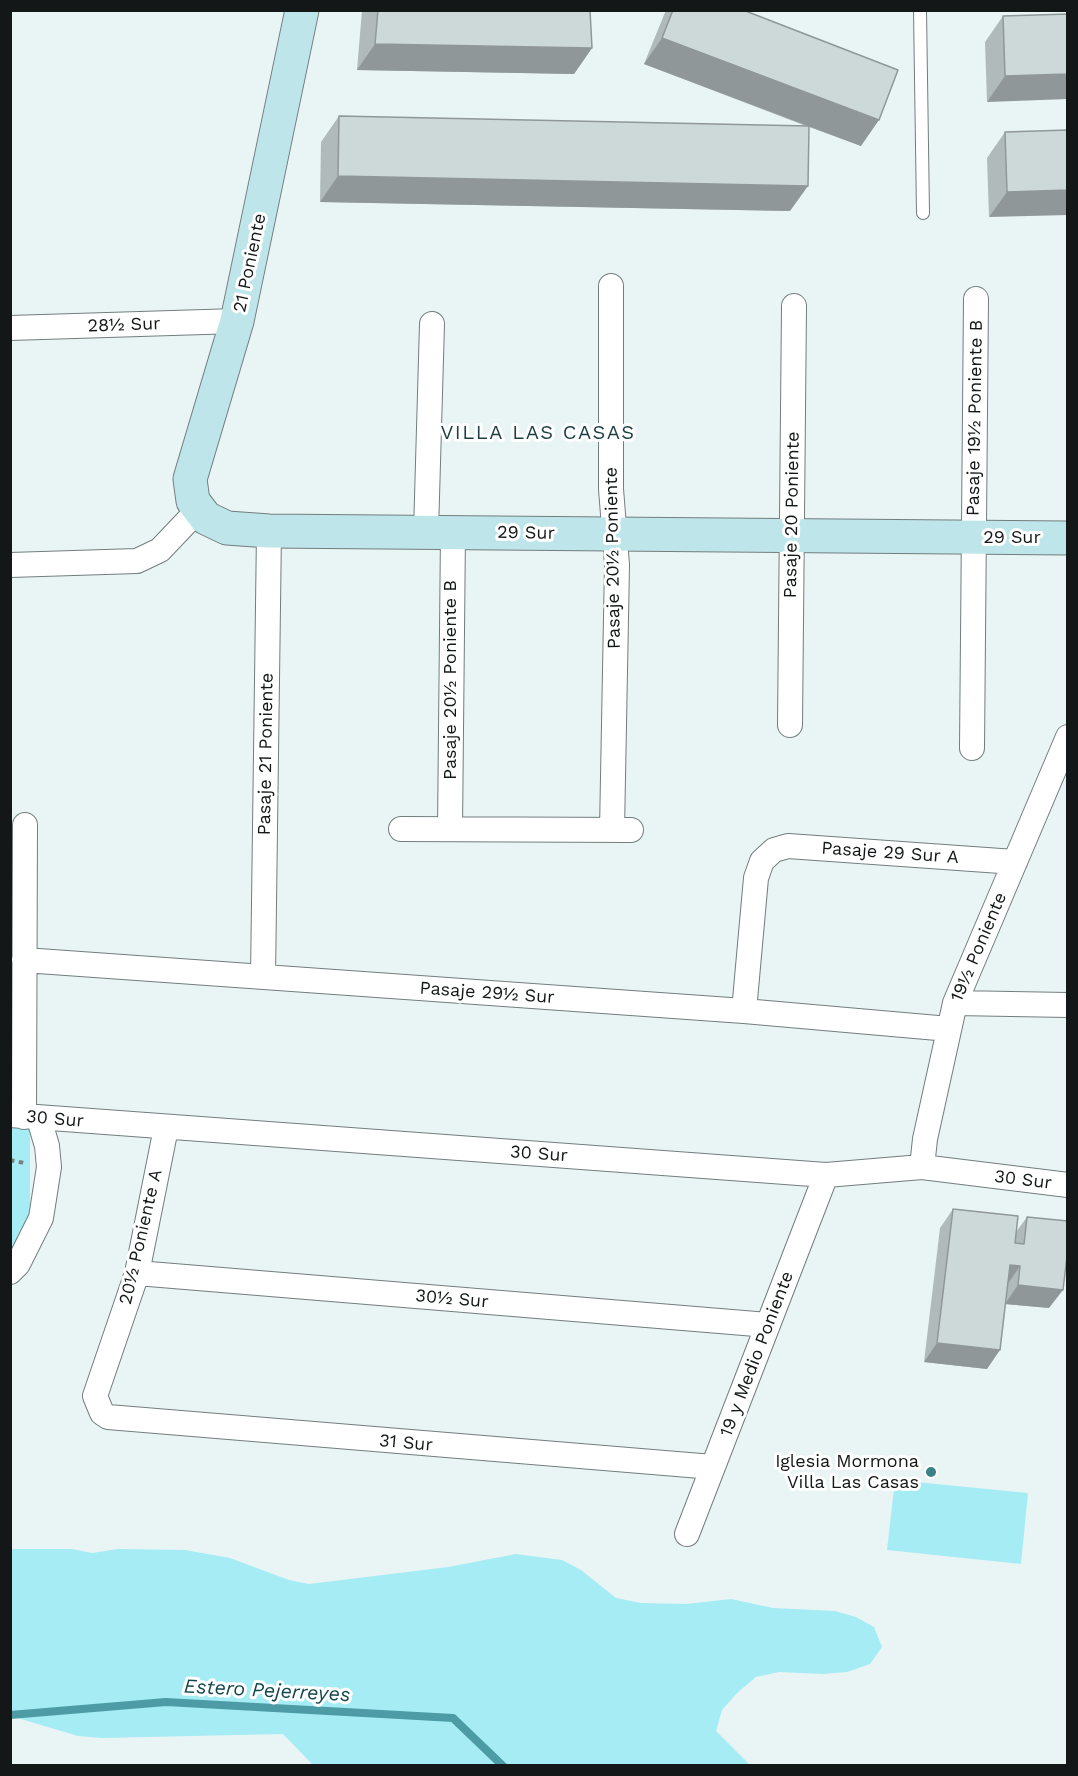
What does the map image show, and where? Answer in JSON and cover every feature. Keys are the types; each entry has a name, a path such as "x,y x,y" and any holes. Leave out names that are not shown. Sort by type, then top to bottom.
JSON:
{"street":[{"name":"21 Poniente","path":"198,510 190,490 190,479 237,321 302,10"},
{"name":"Pasaje 20½ Poniente","path":"450,829 622,830 617,565 611,489 611,286"},
{"name":"Pasaje 19½ Poniente B","path":"972,748 976,299"},
{"name":"Pasaje 20 Poniente","path":"790,725 794,306"},
{"name":"28½ Sur","path":"10,328 237,321"},
{"name":"Pasaje 20½ Poniente B","path":"432,324 450,829"},
{"name":"29 Sur","path":"198,510 206,519 227,528 270,531 1068,538"},
{"path":"10,565 137,561 160,550 198,510"},
{"name":"Pasaje 21 Poniente","path":"263,977 270,531"},
{"name":"19½ Poniente","path":"922,1167 925,1139 955,1003 1068,737"},
{"path":"10,1272 18,1264 41,1218 49,1167 47,1146 24,1117 25,825"},
{"path":"401,829 450,829"},
{"name":"Pasaje 29 Sur A","path":"744,1011 756,878 762,861 768,855 789,846 1015,862"},
{"name":"Pasaje 29½ Sur","path":"24,960 744,1011 949,1029"},
{"path":"955,1003 1068,1005"},
{"name":"30 Sur","path":"24,1117 826,1175 922,1167 1068,1185"},
{"name":"20½ Poniente A","path":"102,1413 95,1396 137,1273 166,1128"},
{"name":"19 y Medio Poniente","path":"687,1534 826,1175"},
{"name":"30½ Sur","path":"137,1273 768,1325"},
{"name":"31 Sur","path":"102,1413 117,1419 713,1467"}],"lane":[{"path":"920,10 924,213"}],"shaded area":[{"path":"11,1124 30,1127 30,1216 11,1255"},
{"path":"895,1480 1028,1493 1021,1564 887,1550"},
{"path":"11,1549 72,1549 92,1553 118,1549 185,1550 230,1558 289,1580 309,1584 448,1567 516,1554 562,1560 581,1570 616,1598 641,1603 686,1604 731,1599 773,1608 835,1611 856,1617 874,1627 882,1647 870,1664 847,1672 823,1674 779,1672 756,1677 737,1693 722,1710 716,1731 750,1765 313,1765 283,1734 102,1738 78,1736 11,1716"}],"building":[{"path":"378,10 590,10 592,48 375,44"},
{"path":"673,10 743,10 898,70 879,120 662,38"},
{"path":"1068,14 1068,74 1005,76 1003,16"},
{"path":"339,116 809,126 808,186 338,176"},
{"path":"1068,130 1068,190 1007,192 1005,132"},
{"path":"953,1209 1018,1216 1015,1243 1024,1244 1027,1217 1068,1221 1068,1248 1063,1290 1018,1285 1020,1266 1010,1265 1000,1350 937,1343"}],"waterway":[{"name":"Estero Pejerreyes","path":"10,1715 166,1702 453,1718 503,1766"}],"place":[{"name":"Iglesia Mormona Villa Las Casas","path":"931,1472"}],"district":[{"name":"VILLA LAS CASAS","path":"538,433"}]}
